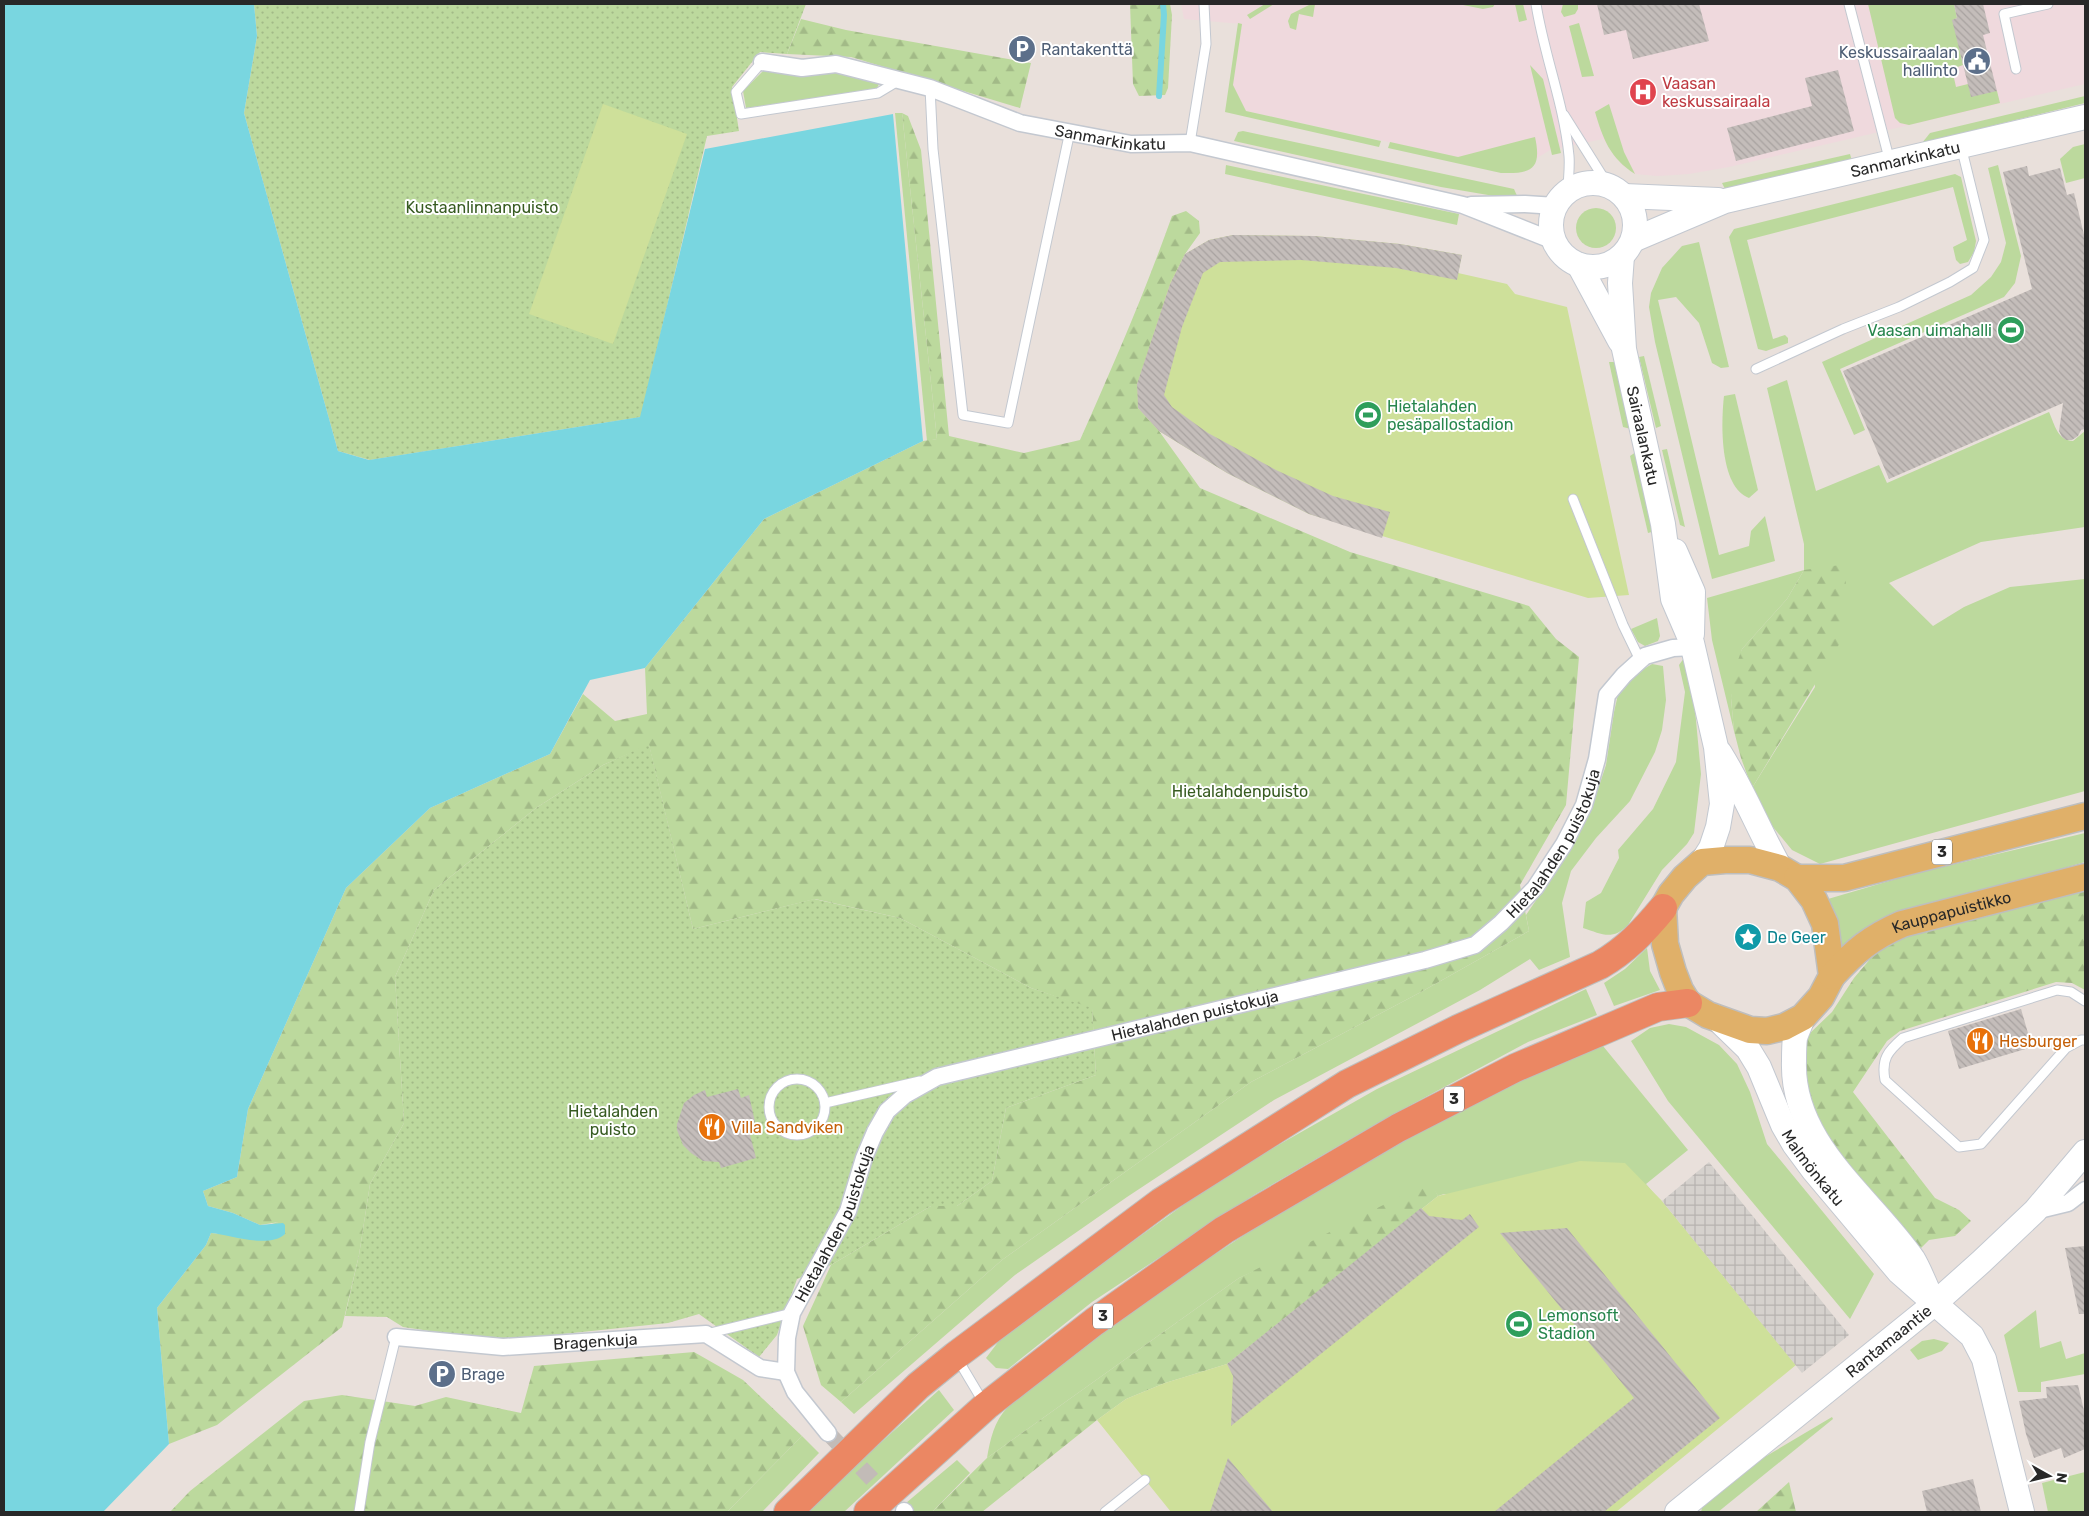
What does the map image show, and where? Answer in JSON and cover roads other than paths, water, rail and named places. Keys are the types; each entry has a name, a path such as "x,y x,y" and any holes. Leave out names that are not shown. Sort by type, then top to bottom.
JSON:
{"highway":[{"path":"788,1512 918,1386 955,1356 1161,1202 1347,1084 1458,1029 1572,978 1619,954 1637,939 1663,908"},
{"name":"3","path":"868,1512 986,1406 1094,1322 1224,1230 1398,1128 1515,1068 1658,1007 1688,1003"}],"main road":[{"name":"3","path":"1702,862 1750,860 1788,873 1844,878 2085,816"},
{"path":"1702,862 1685,877 1671,894 1663,908 1665,944 1680,990 1688,1003 1715,1017 1750,1030 1767,1031 1784,1027 1803,1017 1821,996 1832,976 1825,924 1814,900 1788,873"},
{"name":"Kauppapuistikko","path":"1832,976 1855,952 1878,934 1902,924 2085,877"}],"street":[{"name":"Sanmarkinkatu","path":"762,62 802,68 836,64 930,88 1020,123 1131,144 1190,143 1463,205 1554,241"},
{"name":"Sanmarkinkatu","path":"1628,248 1725,200 2085,116"},
{"path":"1594,183 1616,190 1632,209 1636,225 1628,248 1610,264 1594,268 1579,265 1569,260 1560,252 1554,241 1551,229 1552,217 1562,198 1580,185 1594,183"},
{"name":"Sanmarkinkatu","path":"1616,190 1725,200"},
{"name":"Sanmarkinkatu","path":"1463,205 1525,204 1562,198"},
{"name":"Sairaalankatu","path":"1628,248 1620,283 1624,350 1663,524 1673,600 1692,645 1716,747 1722,804 1711,848 1702,862"},
{"name":"Sairaalankatu","path":"1579,265 1624,350"},
{"name":"Hietalahden puistokuja","path":"828,1433 795,1392 786,1372 787,1338 792,1313 848,1211 864,1158 875,1132 887,1111 905,1095 937,1077 1416,962 1475,945 1501,923 1535,888 1564,844 1584,805 1597,759 1607,696 1624,675 1645,656 1692,645"},
{"name":"Sairaalankatu","path":"1716,747 1735,777 1745,802 1788,873"},
{"name":"Malmönkatu","path":"1715,1017 1748,1049 1762,1074 1783,1125 1814,1171 1899,1272 1972,1336 1984,1359 2022,1512"},
{"name":"Malmönkatu","path":"1803,1017 1795,1039 1794,1070 1797,1094 1804,1117 1812,1134 1830,1159 1913,1259 1934,1304"},
{"name":"Rantamaantie","path":"1680,1511 1934,1304 2035,1211 2085,1152"},
{"path":"2035,1211 2068,1203 2085,1190"},
{"path":"706,1334 760,1368 786,1372"},
{"name":"Bragenkuja","path":"396,1337 503,1347 706,1334"}],"lane":[{"path":"1190,143 1206,44 1204,4"},
{"path":"1536,4 1544,44 1562,112 1569,157 1562,198"},
{"path":"1849,4 1890,162"},
{"path":"2016,69 2004,14 2048,4"},
{"path":"762,62 736,92 741,114 878,93 898,80"},
{"path":"930,88 933,149 962,415 1008,422 1070,131"},
{"path":"1562,112 1616,190"},
{"path":"1756,368 1843,329 1899,307 1950,282 1973,268 1984,240 1961,146"},
{"path":"1573,499 1623,625 1640,660"},
{"path":"2085,1001 2071,992 2057,990 1903,1038 1892,1048 1882,1065 1885,1080 1958,1148 1981,1144 2066,1048 2081,1040 2085,1040"},
{"path":"825,1102 937,1077"},
{"path":"800,1079 811,1083 820,1091 825,1102 824,1118 815,1130 801,1136 786,1134 774,1124 769,1110 771,1098 777,1087 788,1081 800,1079"},
{"path":"706,1334 792,1313"},
{"path":"359,1512 370,1442 396,1337"},
{"path":"955,1356 986,1406"},
{"path":"1105,1512 1145,1480"}],"water":[{"path":"4,4 254,4 257,36 244,113 338,451 369,460 640,417 705,149 893,114 923,441 764,519 645,668 590,680 550,754 430,808 346,888 248,1109 237,1177 203,1191 208,1206 233,1213 260,1225 283,1223 285,1225 285,1234 278,1238 260,1241 211,1233 206,1245 157,1308 169,1444 103,1512 4,1512"}],"waterway":[{"path":"1159,96 1163,4"}],"tunnel":[{"path":"828,1433 893,1501"}],"place":[{"name":"Rantakenttä","path":"1022,49"},
{"name":"Keskussairaalan hallinto","path":"1977,61"},
{"name":"Vaasan keskussairaala","path":"1643,92"},
{"name":"Vaasan uimahalli","path":"2011,330"},
{"name":"Hietalahden pesäpallostadion","path":"1368,415"},
{"name":"De Geer","path":"1748,937"},
{"name":"Hesburger","path":"1980,1041"},
{"name":"Villa Sandviken","path":"712,1127"},
{"name":"Lemonsoft Stadion","path":"1519,1324"},
{"name":"Brage","path":"442,1374"}],"park label":[{"name":"Kustaanlinnanpuisto","path":"482,207"},
{"name":"Hietalahdenpuisto","path":"1240,791"},
{"name":"Hietalahden puisto","path":"613,1120"}]}
